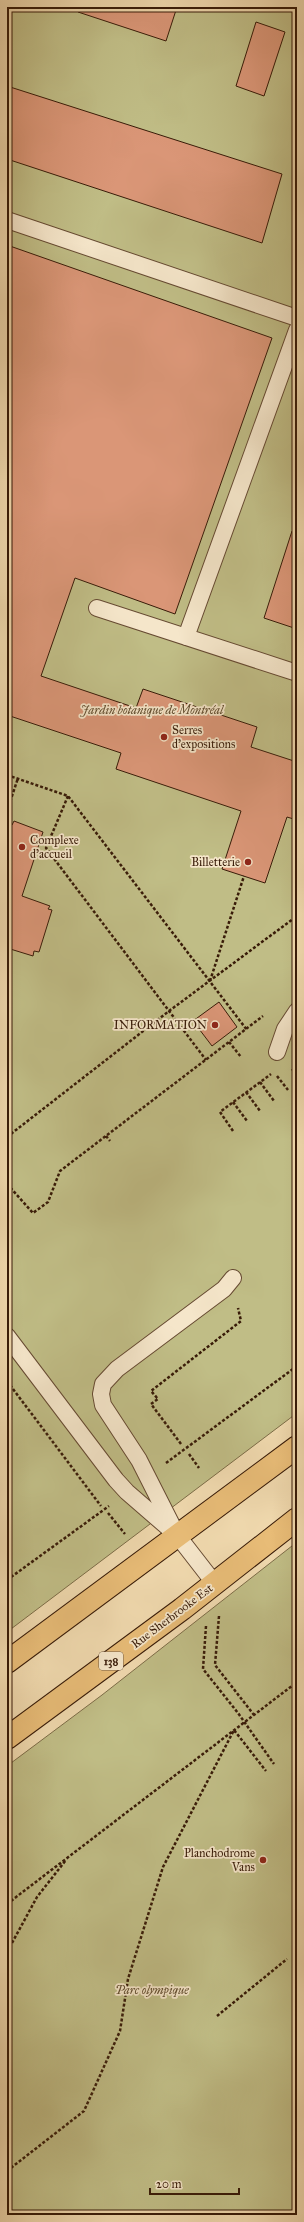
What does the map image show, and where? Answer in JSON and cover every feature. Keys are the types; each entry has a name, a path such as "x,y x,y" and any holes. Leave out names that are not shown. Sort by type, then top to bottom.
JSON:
{"main road":[{"path":"7,1662 297,1446"},
{"name":"Rue Sherbrooke Est","path":"7,1738 214,1584 297,1519"}],"lane":[{"path":"7,220 297,318"},
{"path":"186,637 297,330"},
{"path":"97,608 297,673"},
{"path":"277,1052 285,1029 297,1011"},
{"path":"214,1584 177,1535 139,1460 102,1405 101,1394 103,1384 117,1369 224,1289 233,1278"},
{"path":"7,1336 116,1480 127,1492 177,1535"}],"path":[{"path":"7,775 68,796 246,1030"},
{"path":"7,811 18,778"},
{"path":"68,796 46,848 206,1060"},
{"path":"210,981 244,876"},
{"path":"7,1137 169,1011 297,916"},
{"path":"7,1184 33,1213 48,1202 60,1171 257,1021"},
{"path":"229,1042 241,1057"},
{"path":"233,1131 220,1112 246,1092 273,1072 288,1090"},
{"path":"260,1082 274,1100"},
{"path":"246,1092 260,1111"},
{"path":"233,1102 247,1121"},
{"path":"106,1136 110,1141"},
{"path":"181,1444 151,1404 158,1399 151,1391 241,1321 242,1317 236,1305"},
{"path":"167,1462 297,1366"},
{"path":"7,1381 101,1506"},
{"path":"189,1454 199,1468"},
{"path":"7,1580 113,1502"},
{"path":"108,1513 125,1534"},
{"path":"219,1616 215,1665 254,1715"},
{"path":"206,1626 203,1669 245,1722 274,1764"},
{"path":"7,1904 297,1682"},
{"path":"234,1730 266,1771"},
{"path":"7,2171 84,2112 120,2031 128,1979 163,1867 234,1730"},
{"path":"12,1943 37,1897 69,1857"},
{"path":"217,2016 287,1960"}],"green space":[{"name":"Jardin botanique de Montréal","path":"7,7 297,7 297,1413 7,1632"},
{"name":"Parc olympique","path":"297,1542 297,2215 7,2215 7,1766 102,1695"}],"building":[{"path":"79,7 177,7 166,41 78,12"},
{"path":"256,22 285,32 264,96 236,86"},
{"path":"7,86 282,174 262,243 7,159"},
{"path":"7,245 272,338 175,614 75,578 41,676 136,708 143,689 257,727 251,747 297,762 297,820 287,817 265,883 222,869 241,811 116,769 121,753 7,715"},
{"path":"292,531 297,532 297,629 264,618"},
{"path":"14,821 43,832 22,896 50,906 48,909 52,910 39,952 34,951 33,956 7,948 7,823 12,825"},
{"path":"219,1002 237,1027 212,1046 193,1021"}],"place":[{"name":"Serres d'expositions","path":"164,737"},
{"name":"Complexe d'accueil","path":"22,847"},
{"name":"Billetterie","path":"248,862"},
{"name":"INFORMATION","path":"215,1025"},
{"name":"Planchodrome Vans","path":"263,1860"}]}
